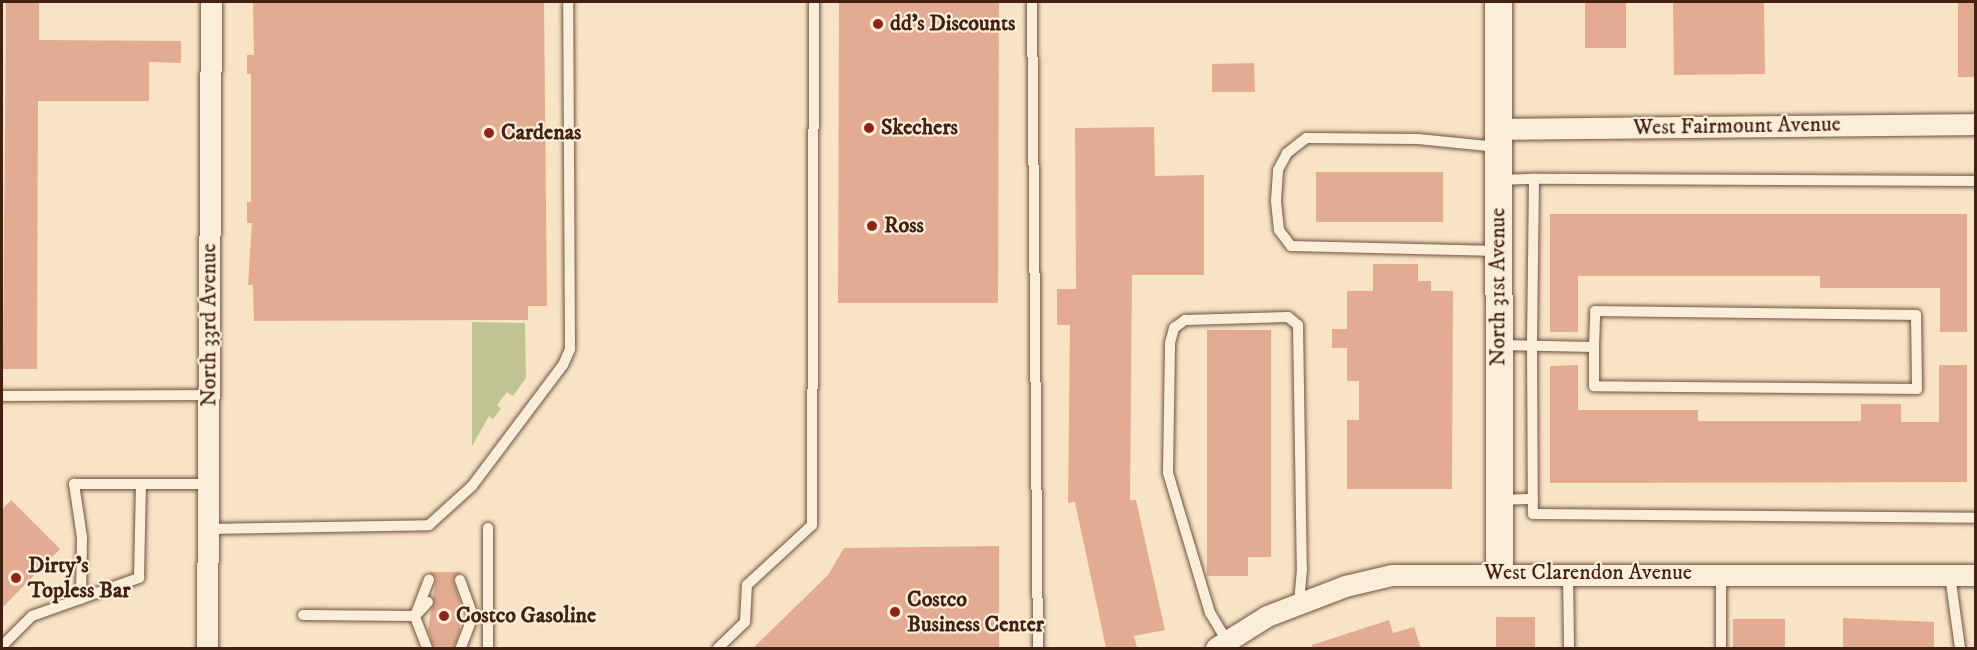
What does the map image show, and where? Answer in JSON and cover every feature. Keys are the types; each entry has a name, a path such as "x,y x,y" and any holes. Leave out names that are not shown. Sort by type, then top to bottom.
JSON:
{"street":[{"name":"North 33rd Avenue","path":"207,648 211,2"},
{"name":"North 31st Avenue","path":"1498,2 1499,572"},
{"name":"West Fairmount Avenue","path":"1498,138 1976,124"},
{"name":"West Clarendon Avenue","path":"1222,645 1267,616 1345,586 1392,574 1499,572 1976,575"}],"lane":[{"path":"208,529 429,525 472,486 563,365 570,349 568,2"},
{"path":"718,648 745,621 747,585 812,525 814,2"},
{"path":"1032,2 1038,648"},
{"path":"1498,138 1306,138 1287,153 1278,170 1275,200 1279,230 1291,246 1498,251"},
{"path":"1534,179 1533,514 1976,518"},
{"path":"1498,180 1976,181"},
{"path":"1595,311 1916,315 1917,389 1594,386 1594,347 1595,311"},
{"path":"1222,645 1210,613 1168,473 1170,343 1174,328 1185,320 1288,317 1298,325 1302,557 1299,604"},
{"path":"1498,345 1594,347"},
{"path":"2,396 209,395"},
{"path":"81,599 82,537 74,484 208,484"},
{"path":"2,646 32,616 140,578 141,484"},
{"path":"1499,500 1533,499"},
{"path":"488,528 488,648"},
{"path":"1568,573 1569,648"},
{"path":"1721,573 1721,648"},
{"path":"1950,574 1960,648"},
{"path":"427,648 415,616 429,579"},
{"path":"460,579 473,616 461,648"},
{"path":"303,615 415,616 428,602"},
{"path":"460,602 473,616 489,616"},
{"path":"415,616 428,632"},
{"path":"460,632 473,616"}],"green space":[{"path":"472,322 525,323 526,378 513,396 507,392 497,405 501,409 493,419 489,416 472,446"}],"building":[{"path":"6,2 39,2 39,40 181,41 181,63 149,62 149,101 38,101 37,369 3,369"},
{"path":"253,2 544,2 547,306 528,306 528,320 254,321 253,285 248,285 252,223 247,223 247,202 251,202 251,74 247,74 247,55 254,55"},
{"path":"839,2 999,2 998,303 838,303"},
{"path":"1585,2 1626,2 1626,48 1585,48"},
{"path":"1673,2 1764,2 1765,74 1674,75"},
{"path":"1958,2 1976,2 1976,77 1958,77"},
{"path":"1254,63 1255,92 1212,92 1212,64"},
{"path":"1154,127 1155,176 1204,175 1204,275 1132,275 1130,500 1136,500 1165,630 1134,636 1137,648 1106,648 1075,502 1068,503 1070,325 1057,325 1057,289 1076,289 1075,128"},
{"path":"1316,172 1443,172 1443,222 1316,222"},
{"path":"1550,214 1967,214 1967,332 1940,332 1940,288 1820,288 1820,276 1578,276 1578,332 1550,332"},
{"path":"1373,264 1418,264 1418,281 1431,281 1431,291 1453,291 1452,489 1347,489 1347,420 1359,420 1359,381 1347,381 1347,348 1332,348 1332,329 1347,329 1347,291 1373,291"},
{"path":"1207,330 1271,330 1271,557 1248,557 1248,576 1207,576"},
{"path":"1578,365 1578,410 1698,410 1698,421 1861,421 1861,404 1901,404 1901,422 1939,422 1939,365 1967,365 1967,482 1550,483 1550,366"},
{"name":"Dirty's Topless Bar","path":"11,500 60,549 2,608 2,510"},
{"name":"Costco Business Center","path":"999,546 999,648 753,648 828,575 844,548"},
{"path":"429,572 461,572 453,579 460,602 460,629 454,648 434,648 428,630 436,579"},
{"path":"1496,617 1535,617 1535,648 1496,648"},
{"path":"1843,618 1934,622 1934,648 1843,648"},
{"path":"1733,619 1785,619 1785,648 1733,648"},
{"path":"1389,620 1393,633 1414,627 1421,648 1312,648 1312,645"}],"place":[{"name":"dd's Discounts","path":"878,24"},
{"name":"Skechers","path":"869,128"},
{"name":"Cardenas","path":"489,133"},
{"name":"Ross","path":"872,226"},
{"name":"Dirty's Topless Bar","path":"16,578"},
{"name":"Costco Business Center","path":"895,612"},
{"name":"Costco Gasoline","path":"444,616"}]}
